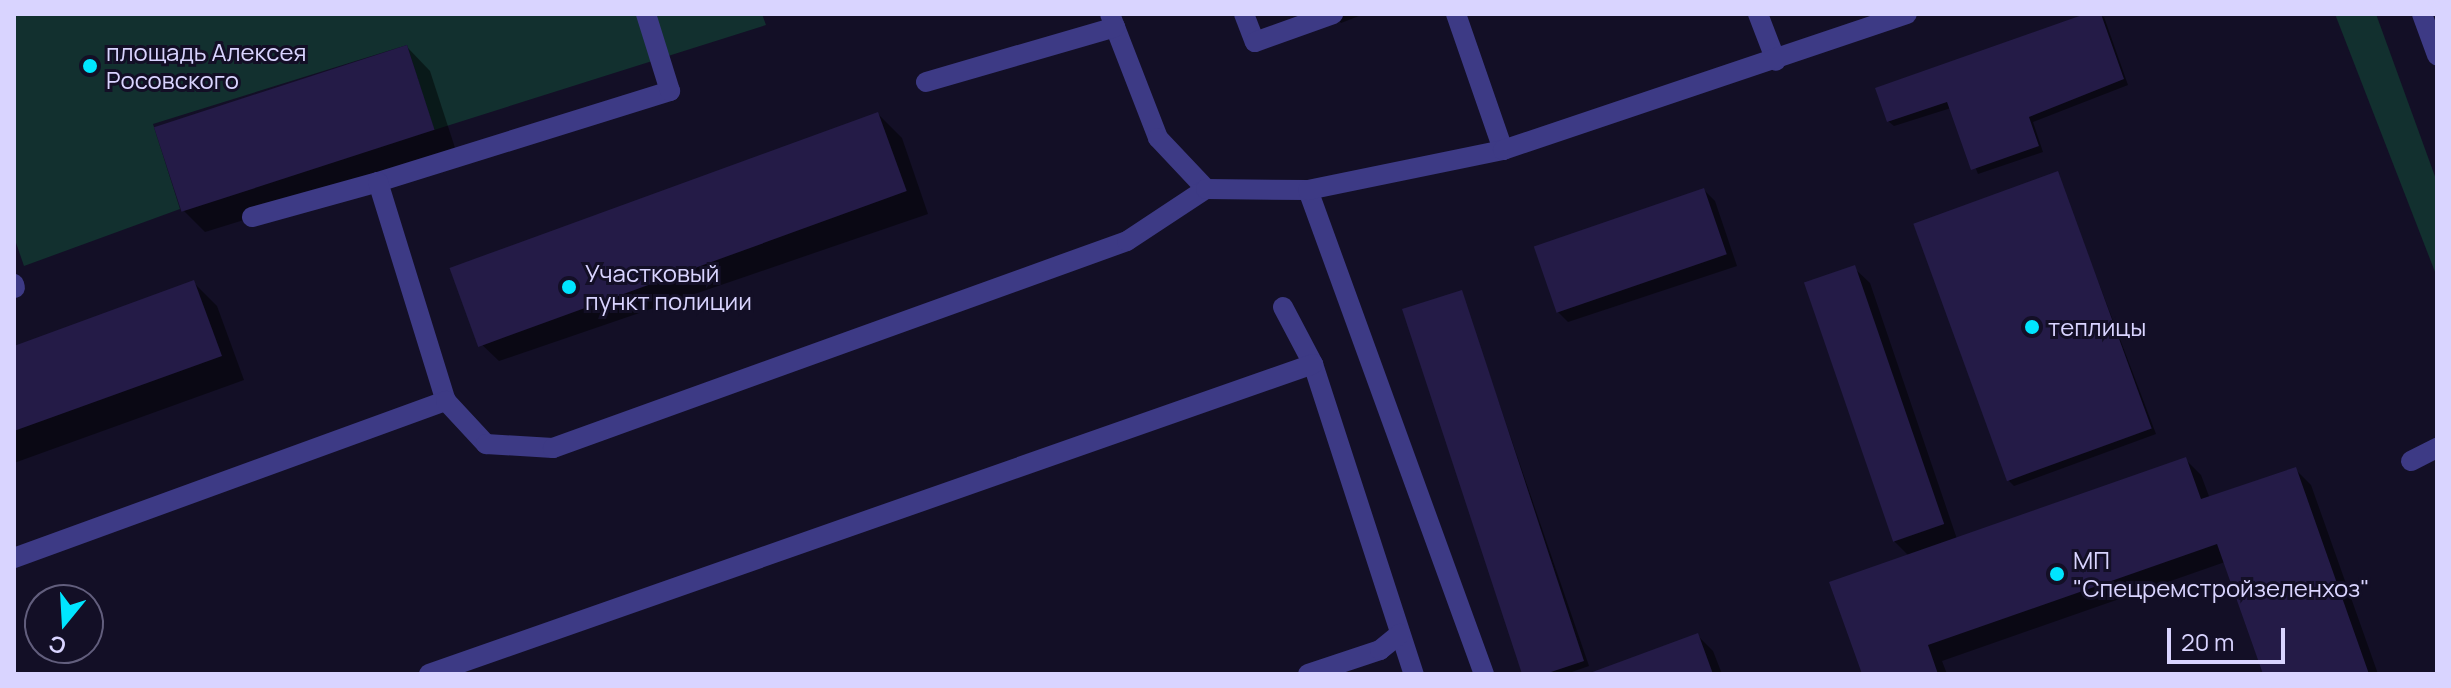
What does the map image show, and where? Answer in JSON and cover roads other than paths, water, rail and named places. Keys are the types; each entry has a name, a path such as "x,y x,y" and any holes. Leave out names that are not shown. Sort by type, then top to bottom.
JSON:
{"street":[{"path":"252,217 378,182 670,91 646,14"},
{"path":"1244,14 1255,42 1333,14"},
{"path":"1456,14 1503,150"},
{"path":"1758,14 1776,61"},
{"path":"378,182 446,401 486,444 553,448 1127,241 1206,189 1308,190 1503,150 1776,61 1907,14"},
{"path":"2422,14 2437,55"},
{"path":"926,82 1112,21 1158,138 1206,189"},
{"path":"1308,190 1484,674"},
{"path":"1283,307 1313,364 1414,674"},
{"path":"429,674 1313,364"},
{"path":"14,558 446,401"},
{"path":"2411,461 2437,448"},
{"path":"1308,674 1380,650 1400,634"}],"place":[{"name":"площадь Алексея Росовского","path":"90,66"},
{"name":"Участковый пункт полиции","path":"569,287"},
{"name":"теплицы","path":"2032,327"},
{"name":"МП \"Спецремстройзеленхоз\"","path":"2057,574"}]}
